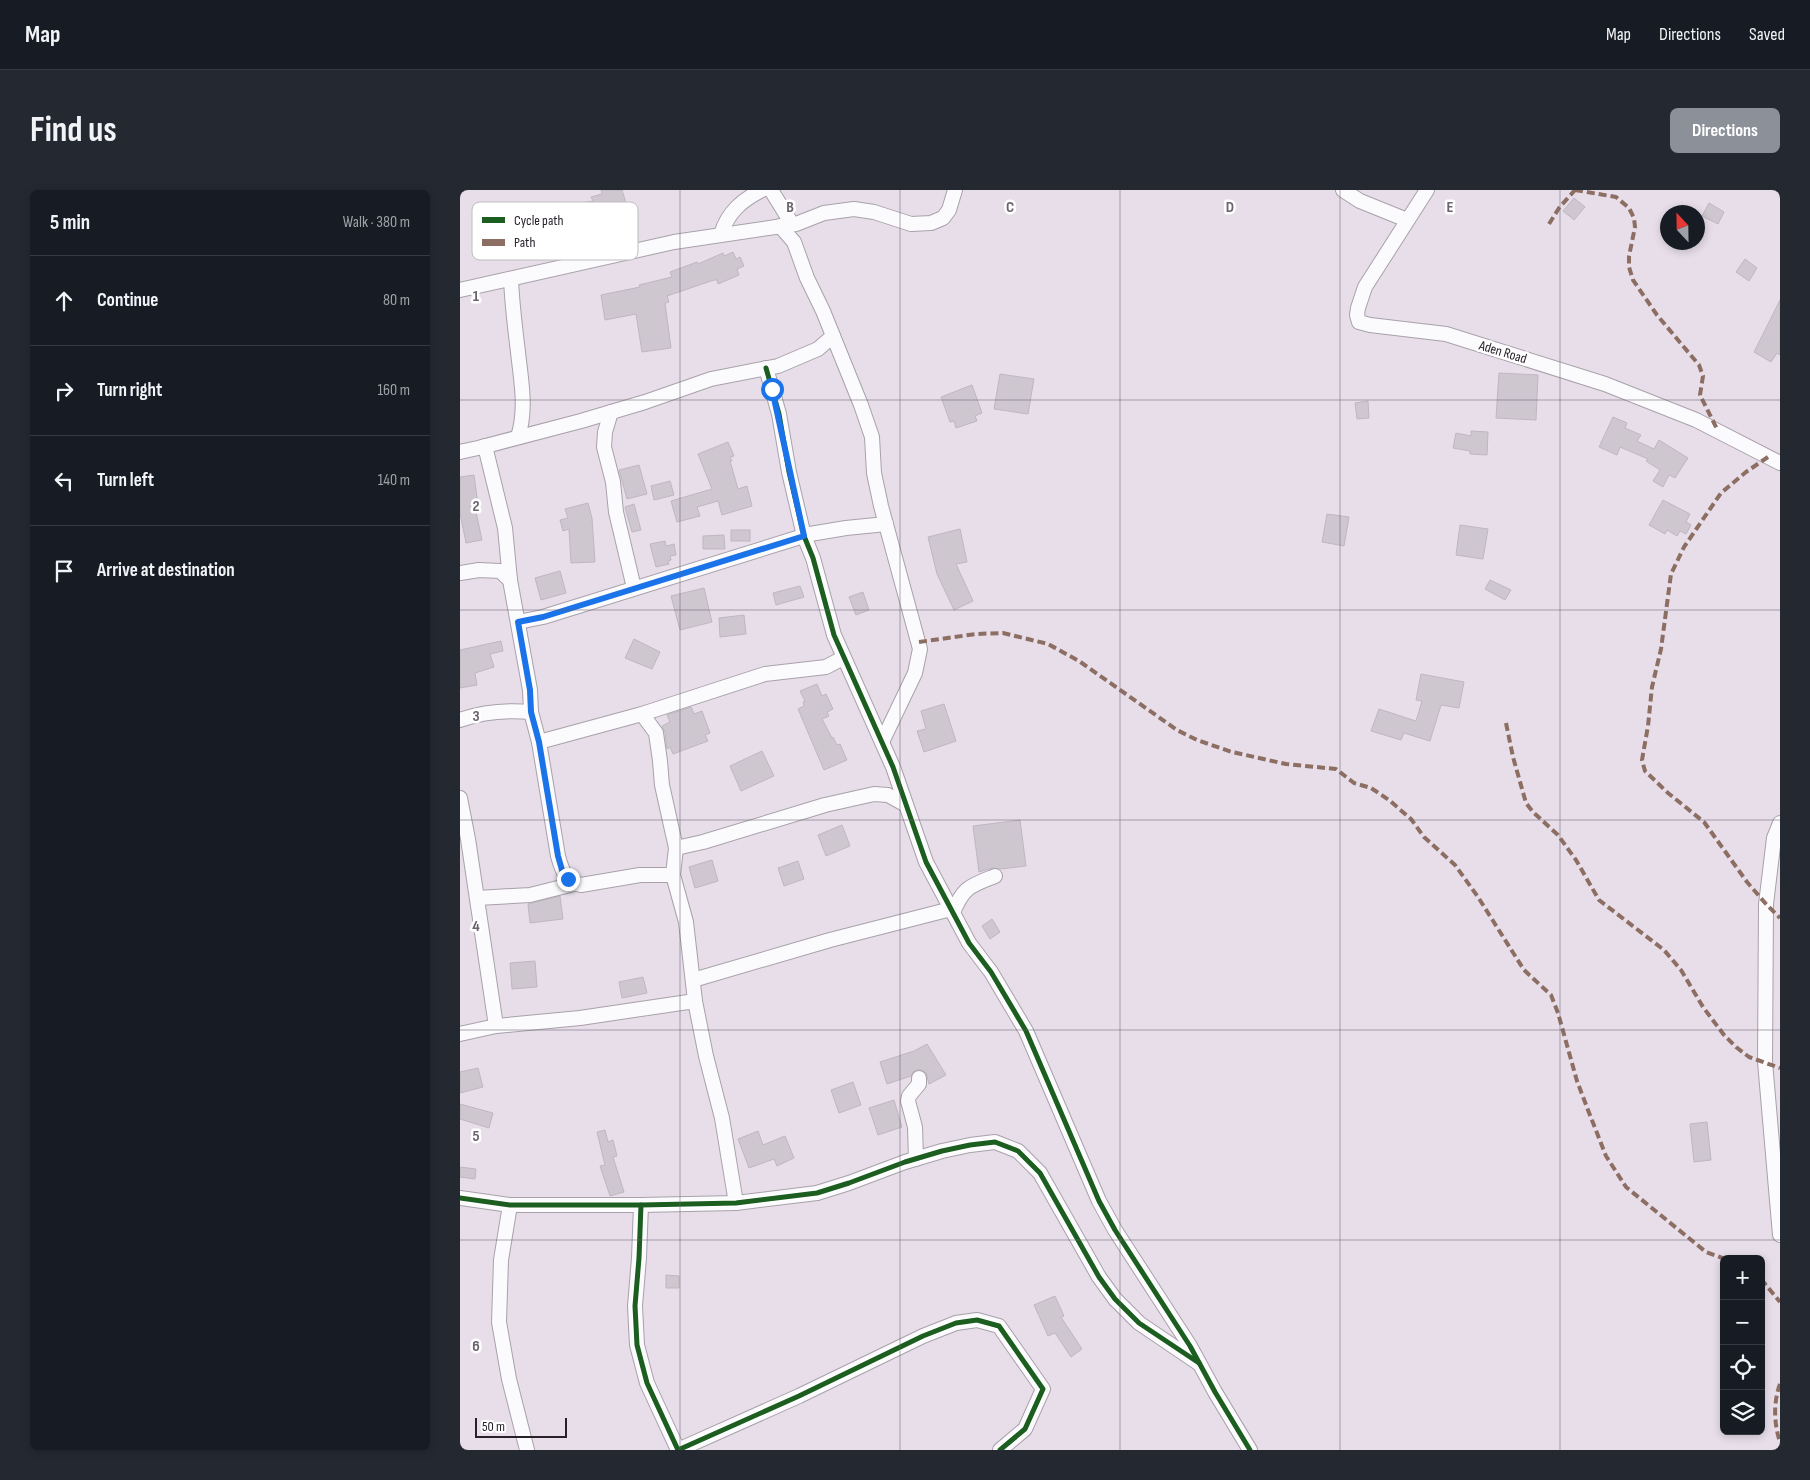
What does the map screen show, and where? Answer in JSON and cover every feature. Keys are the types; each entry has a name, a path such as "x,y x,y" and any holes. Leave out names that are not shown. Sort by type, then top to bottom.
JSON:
{"street":[{"path":"721,234 731,212 749,197 762,190"},
{"path":"771,190 833,336 872,437 876,487 920,649 914,673 882,742"},
{"path":"638,250 721,234 786,225 824,213 854,209 874,212 911,224 931,223 943,218 955,190"},
{"path":"1343,190 1360,201 1408,220"},
{"name":"Aden Road","path":"1427,190 1365,287 1358,308 1359,322 1446,334 1605,384 1696,420 1780,463"},
{"path":"460,290 595,260"},
{"path":"511,279 512,310 524,404 518,437"},
{"path":"460,452 611,412 712,379 778,366 818,349 833,336"},
{"path":"766,368 779,414 789,472 804,536 813,558 834,636 893,767 926,862 970,943 991,972 1026,1031 1099,1201 1115,1230 1163,1302 1250,1450"},
{"path":"611,412 605,432 604,447 613,482 616,512 634,588"},
{"path":"486,446 504,528 510,580 530,690 531,712 539,742 558,856 562,870 574,884"},
{"path":"518,622 543,617 804,536 846,528 886,524"},
{"path":"460,573 478,570 500,571 510,580"},
{"path":"539,742 642,714 766,674 826,667 843,658"},
{"path":"460,720 513,710 531,712"},
{"path":"642,714 656,733 662,784 676,848 672,875 686,922 695,1001 706,1056 722,1118 736,1204"},
{"path":"676,848 703,842 825,805 874,794 888,794 906,805"},
{"path":"460,798 468,839 496,1026"},
{"path":"1780,822 1774,838 1766,904 1764,1062 1780,1236"},
{"path":"477,898 530,895 574,884 581,885 640,875 672,875"},
{"path":"693,980 830,940 952,911 963,892 995,876"},
{"path":"460,1034 496,1026 580,1018 695,1001"},
{"path":"916,1159 915,1127 908,1101 909,1096 919,1084 919,1078"},
{"path":"460,1198 510,1205 641,1206 736,1204 817,1193 916,1159 970,1145 995,1142 1018,1150 1040,1173 1099,1277 1115,1299 1139,1323 1199,1363"},
{"path":"510,1205 501,1260 499,1322 509,1379 527,1450"},
{"path":"641,1206 635,1306 637,1346 647,1383 678,1450 824,1385 923,1336 956,1323 977,1320 999,1326 1043,1389 1025,1429 1000,1450"}],"building":[{"path":"601,190 622,190 626,202 587,202 593,201 591,197 602,194"},
{"path":"1574,198 1585,207 1574,220 1563,211"},
{"path":"1709,203 1724,212 1718,224 1705,218 1705,210"},
{"path":"733,252 736,259 740,257 744,266 737,269 739,275 718,284 717,280 714,280 667,296 669,302 665,303 671,348 642,352 636,314 605,320 601,295 640,287 639,285 672,277 670,272 697,262 698,264 723,253 724,256"},
{"path":"1745,259 1757,268 1749,281 1736,272"},
{"path":"1780,300 1780,355 1777,353 1771,362 1754,352"},
{"path":"1499,373 1538,375 1536,420 1496,418"},
{"path":"1000,374 1034,379 1028,414 994,409"},
{"path":"972,385 982,413 975,416 977,421 956,428 954,421 950,422 941,397"},
{"path":"1368,401 1369,418 1357,419 1355,403"},
{"path":"1613,417 1627,423 1625,428 1641,435 1637,441 1654,449 1659,440 1688,458 1675,478 1669,475 1663,487 1653,481 1660,470 1646,461 1648,459 1620,447 1617,455 1599,447"},
{"path":"1471,431 1488,432 1487,455 1470,454 1470,451 1453,448 1456,433 1471,436"},
{"path":"728,442 734,456 730,457 732,461 730,461 738,489 747,486 752,506 722,515 718,501 697,507 700,516 677,522 671,501 712,489 698,454"},
{"path":"639,465 647,494 627,499 619,470"},
{"path":"474,475 479,512 476,512 482,540 466,543 460,513 460,477"},
{"path":"670,481 674,495 654,500 651,486"},
{"path":"1663,500 1690,514 1686,522 1691,525 1686,534 1680,531 1677,536 1667,530 1665,534 1649,525"},
{"path":"588,503 592,518 595,562 571,563 569,529 563,531 560,520 568,518 565,509"},
{"path":"634,504 641,530 632,532 625,507"},
{"path":"1327,514 1349,517 1344,546 1322,542"},
{"path":"1460,525 1488,529 1483,559 1456,555"},
{"path":"960,529 967,562 956,564 973,601 954,610 937,574 928,537"},
{"path":"731,530 750,530 750,541 731,541"},
{"path":"724,535 725,549 703,549 703,536"},
{"path":"665,541 666,546 674,544 676,555 670,556 669,564 656,567 650,544"},
{"path":"560,571 566,593 541,600 535,578"},
{"path":"1490,580 1511,590 1505,600 1485,589"},
{"path":"800,586 804,597 776,605 773,593"},
{"path":"704,588 712,622 680,630 671,596"},
{"path":"863,592 869,610 856,615 849,597"},
{"path":"744,615 746,634 720,637 719,618"},
{"path":"634,639 660,652 652,669 625,658"},
{"path":"501,641 503,651 490,654 494,667 475,673 477,685 460,688 460,650"},
{"path":"1421,674 1464,682 1459,708 1441,705 1430,741 1404,733 1401,740 1371,731 1379,709 1416,721 1422,701 1416,700"},
{"path":"817,684 822,696 826,694 833,709 827,712 829,716 822,719 837,745 840,744 847,760 824,770 798,709 804,706 803,702 805,701 800,691"},
{"path":"944,704 956,741 924,752 917,731 926,729 921,711"},
{"path":"691,707 694,714 702,711 710,733 705,735 708,741 673,754 670,747 667,749 665,732 662,726 670,722 667,715"},
{"path":"762,751 774,776 741,791 730,766"},
{"path":"1020,820 1026,866 1001,869 992,868 979,872 973,826"},
{"path":"842,825 850,846 826,856 818,835"},
{"path":"712,860 718,881 695,888 689,867"},
{"path":"798,861 804,879 784,886 778,868"},
{"path":"560,896 563,919 530,923 528,904"},
{"path":"992,919 1000,932 990,939 982,926"},
{"path":"535,961 537,987 512,989 510,963"},
{"path":"643,977 647,993 622,998 619,982"},
{"path":"927,1044 946,1075 929,1084 926,1073 919,1069 914,1071 911,1076 887,1084 880,1062 914,1051"},
{"path":"478,1068 483,1087 460,1093 460,1072"},
{"path":"853,1082 861,1105 839,1113 831,1090"},
{"path":"894,1100 902,1127 878,1135 869,1108"},
{"path":"460,1104 493,1113 489,1128 460,1119"},
{"path":"1707,1122 1711,1160 1694,1162 1690,1124"},
{"path":"605,1130 608,1142 613,1140 617,1156 613,1157 624,1192 610,1196 600,1166 605,1165 597,1132"},
{"path":"758,1131 763,1145 785,1136 794,1158 777,1166 774,1159 749,1168 738,1139"},
{"path":"460,1167 476,1169 475,1179 460,1177"},
{"path":"666,1275 679,1276 679,1288 666,1288"},
{"path":"1055,1296 1064,1316 1061,1317 1082,1349 1071,1357 1055,1333 1048,1336 1034,1305"}],"marked path":[{"path":"1575,190 1616,197 1629,208 1634,218 1635,227 1629,256 1629,267 1633,280 1657,315 1699,365 1703,376 1700,395 1718,431"},
{"path":"1549,224 1559,208 1575,190"},
{"path":"1768,457 1721,493 1684,547 1671,574 1661,649 1652,687 1642,760 1645,771 1668,793 1704,822 1747,882 1780,918"},
{"path":"919,642 976,634 1003,633 1048,644 1079,661 1177,730 1197,740 1232,752 1286,764 1336,769 1354,783 1371,788 1389,800 1411,819 1424,837 1455,865 1478,897 1524,970 1551,995 1577,1081 1588,1110 1606,1156 1626,1187 1706,1252 1720,1257"},
{"path":"1506,723 1526,803 1558,835 1576,860 1599,900 1664,950 1681,970 1703,1007 1724,1035 1736,1047 1749,1057 1780,1068"},
{"path":"1765,1284 1780,1302"},
{"path":"1780,1384 1775,1413 1776,1428 1780,1442"}],"cycle path":[{"path":"766,368 779,414 789,472 804,536 813,558 834,635 893,767 926,862 969,943 991,972 1026,1031 1099,1201 1115,1230 1190,1346 1250,1450"},
{"path":"460,1198 510,1205 736,1203 817,1193 942,1151 995,1142 1018,1151 1040,1173 1099,1277 1115,1299 1139,1323 1199,1363"},
{"path":"641,1205 635,1306 637,1345 647,1383 678,1450 799,1396 923,1336 956,1323 977,1320 999,1326 1043,1389 1025,1429 1000,1450"}],"route":[{"path":"568,879 562,870 558,856 539,742 531,712 530,690 518,622 543,617 804,536 789,472 779,414 772,389"}]}
